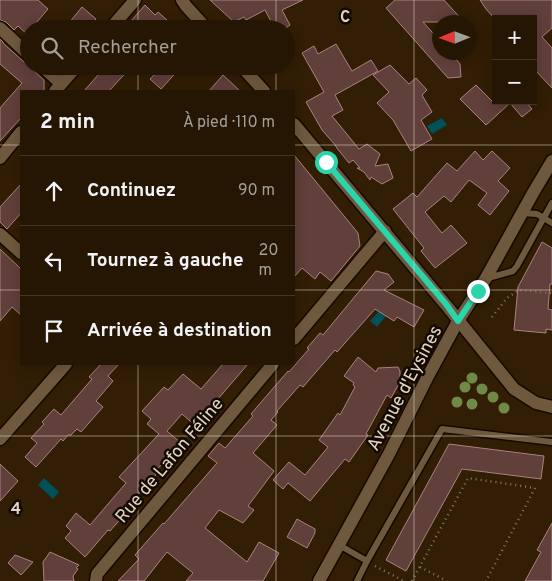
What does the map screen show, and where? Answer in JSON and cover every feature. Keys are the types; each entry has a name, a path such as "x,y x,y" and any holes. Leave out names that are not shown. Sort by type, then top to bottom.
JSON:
{"street":[{"path":"118,20 135,0"},
{"path":"187,2 200,20"},
{"path":"0,28 20,46"},
{"path":"49,75 58,88 69,75"},
{"path":"249,75 263,90"},
{"path":"295,125 514,389 536,403 552,407"},
{"path":"0,158 20,133"},
{"name":"Avenue d'Eysines","path":"320,581 458,321 486,278 533,193 549,175 552,161"},
{"path":"295,338 384,231"},
{"path":"0,234 20,252"},
{"path":"0,439 65,365"},
{"name":"Rue de Lafon Féline","path":"96,581 97,574 272,365"}],"lane":[{"path":"486,278 513,271 552,203"},
{"path":"523,213 538,214 552,223"},
{"path":"357,581 442,429 552,442"},
{"path":"339,545 367,561"}],"path":[{"path":"492,317 507,298 519,290 552,293"},
{"path":"412,581 468,478 535,488 486,581"},
{"path":"367,561 404,581"},
{"path":"420,567 447,581"}],"water":[{"path":"442,118 447,125 432,134 427,126"},
{"path":"380,310 387,315 377,327 370,321"},
{"path":"44,478 59,492 53,499 38,485"}],"building":[{"path":"0,0 38,0 48,9 39,20 20,20 20,28 18,26 14,30 6,22 0,20"},
{"path":"210,0 303,0 282,10 287,20 270,20 265,10 246,20 244,17 232,20"},
{"path":"395,0 444,0 458,15 432,15 432,22 423,22 432,32 432,60 386,8"},
{"path":"480,0 552,0 552,28 542,37 552,48 552,88 537,72 537,15 492,16"},
{"path":"145,5 155,15 158,12 167,20 132,20"},
{"path":"82,7 96,19 95,20 71,20"},
{"path":"0,39 20,58 20,75 38,75 44,80 44,90 20,90 20,119 0,141 0,108 22,83 0,64"},
{"path":"336,44 352,71 371,60 378,71 335,95 343,110 332,116 359,149 367,144 380,154 375,166 388,164 393,178 382,184 371,177 370,180 364,172 357,168 360,168 353,160 349,163 322,130 306,102 324,92 302,53 314,46 318,54"},
{"path":"432,60 457,60 460,64 461,77 448,78"},
{"path":"390,65 409,84 416,78 427,90 422,95 432,112 421,120 432,139 411,151 393,120 377,103 389,92 373,75"},
{"path":"98,75 124,75 110,90 85,90"},
{"path":"154,75 174,75 161,89 150,79"},
{"path":"223,75 239,90 210,90"},
{"path":"476,85 492,101 492,105 508,105 486,125 460,99"},
{"path":"512,105 528,105 532,109 522,117"},
{"path":"475,151 483,160 492,151 510,168 498,181 509,191 490,215 478,205 487,193 469,180 451,202 444,196 425,212 442,233 451,225 467,243 435,268 421,251 424,248 393,209 413,193 417,197 447,163 457,171"},
{"path":"295,156 358,233 360,246 331,281 320,272 315,279 302,268 295,276"},
{"path":"20,185 20,214 7,229 0,222 0,207"},
{"path":"542,242 552,248 552,284 550,284 548,309 552,310 552,330 546,329 546,333 514,330 518,287"},
{"path":"0,249 20,268 20,314 12,307 0,321"},
{"path":"376,271 388,274 394,282 384,290 424,310 414,327 397,317 394,321 375,309 337,352 335,350 303,387 300,385 271,420 277,425 253,453 274,471 248,506 254,510 243,523 219,510 205,528 247,562 259,542 279,553 263,581 186,581 193,573 167,552 144,581 118,581 139,559 135,555 217,463 208,456 219,443 225,448 253,416 251,414 309,349 307,348 320,333 323,335"},
{"path":"358,357 376,372 378,368 398,367 400,382 391,398 387,395 366,434 368,435 349,462 345,459 310,501 288,483 283,489 273,480 289,462 305,475 328,447 319,440 338,413 340,415 355,387 354,383 344,376"},
{"path":"100,365 118,365 108,376 113,381 96,401 103,407 81,432 77,429 63,441 61,439 36,467 25,457 37,443 31,438 54,409 61,415 92,379 89,377"},
{"path":"222,365 247,365 211,407 214,409 198,428 182,414 167,431 182,444 154,473 156,475 137,496 139,498 85,557 65,538 71,531 66,526 76,513 90,525 126,483 119,477 159,434 147,424 151,419 142,411 164,387 168,390 183,374 201,389"},
{"path":"449,444 544,456 541,479 462,469 406,571 386,560"},
{"path":"0,464 18,481 0,501"},
{"path":"297,519 315,529 315,533 307,548 287,537"},
{"path":"552,523 552,581 525,581 541,552 537,550"},
{"path":"50,552 79,565 73,576 74,581 44,581 43,562"},
{"path":"15,555 33,562 21,575 8,563"}],"route":[{"path":"326,162 446,304 458,321 478,291"}]}
